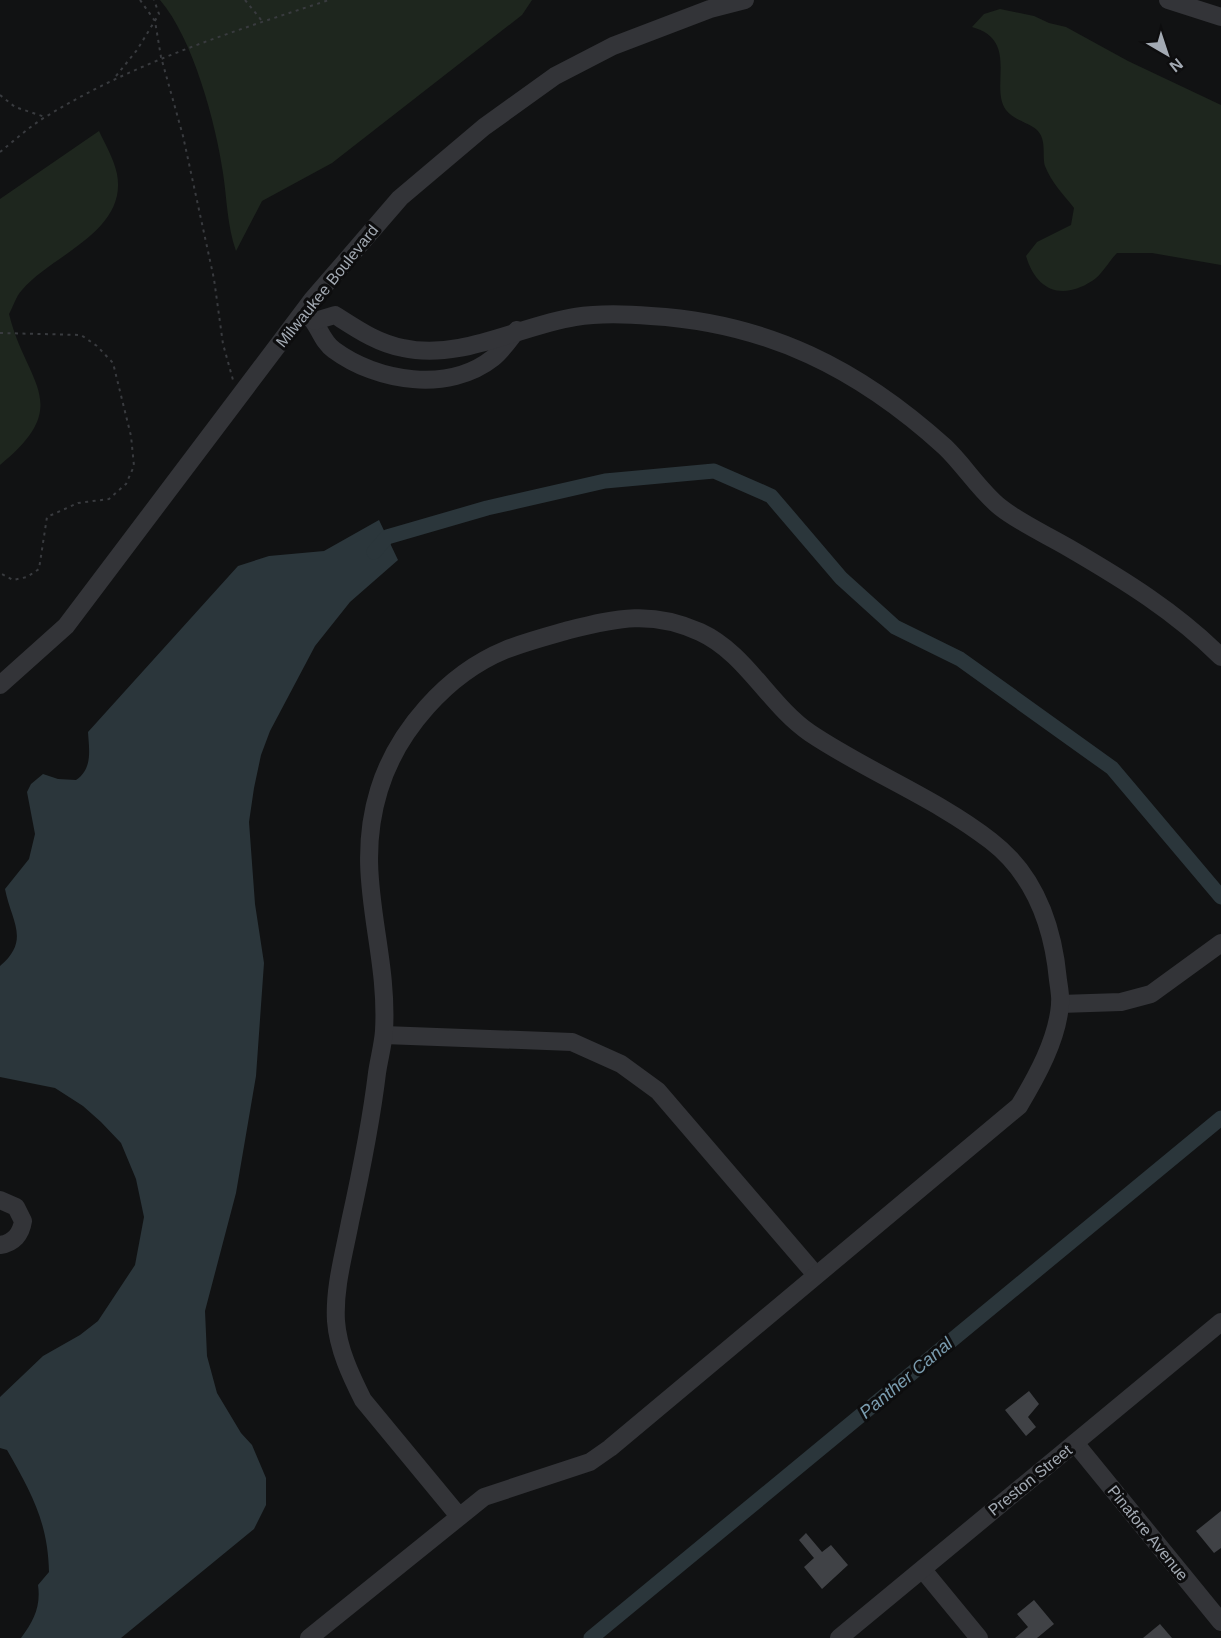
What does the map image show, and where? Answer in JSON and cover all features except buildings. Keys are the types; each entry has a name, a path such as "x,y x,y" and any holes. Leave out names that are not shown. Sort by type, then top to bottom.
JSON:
{"street":[{"name":"Milwaukee Boulevard","path":"0,685 66,626 239,397 309,316 400,198 484,128 555,76 613,46 710,9 745,0"},
{"path":"1168,0 1221,17"},
{"path":"517,330 494,358 475,369 439,381 399,378 361,364 333,350 309,316 335,315 376,340 405,349 446,351 517,330 576,316 652,316 715,324 798,349 857,378 875,391 917,422 948,451 999,507 1142,592 1199,635 1221,657"},
{"path":"399,378 405,349"},
{"path":"309,1638 458,1515 484,1497 590,1462 603,1453 1020,1106 1036,1076 1054,1032 1060,1004 1056,959 1046,914 1008,855 968,825 808,732 782,709 745,666 720,643 701,632 644,616 628,617 546,636 504,650 458,679 414,724 392,759 379,791 370,834 368,865 370,907 384,986 384,1035 365,1150 340,1269 336,1323 352,1378 363,1400 458,1515"},
{"path":"1060,1004 1121,1002 1150,994 1221,943"},
{"path":"384,1035 572,1042 621,1064 658,1091 816,1275"},
{"path":"0,1200 16,1207 22,1221 19,1235 13,1241 0,1245"},
{"name":"Preston Street","path":"839,1638 1221,1322"},
{"name":"Pinafore Avenue","path":"1075,1443 1221,1622"},
{"path":"923,1570 979,1638"}],"path":[{"path":"140,0 154,21 160,57 183,136 214,279 223,344 239,397"},
{"path":"115,77 137,50 159,14 154,0"},
{"path":"245,0 262,22"},
{"path":"0,152 45,117 115,77 160,57 328,0"},
{"path":"0,95 15,107 45,117"},
{"path":"0,333 81,335 97,346 113,363 131,435 134,466 126,484 109,499 78,503 47,517 39,569 27,577 13,580 0,573"}],"shaded area":[{"path":"160,0 532,0 522,15 332,163 262,201 236,251 229,222 220,153 209,107 183,36"},
{"path":"1000,9 1034,16 1066,27 1128,61 1221,105 1221,265 1152,253 1117,253 1095,279 1081,287 1060,291 1051,289 1036,277 1026,256 1037,242 1071,225 1074,208 1058,188 1045,166 1040,134 1006,110 1000,89 1001,65 995,42 987,33 972,27 984,14"},
{"path":"99,131 116,168 117,194 111,212 99,227 35,277 20,292 9,314 39,393 40,409 35,426 23,444 0,465 0,199"},
{"path":"379,520 398,560 350,602 315,646 270,731 261,755 249,822 255,904 264,963 256,1076 236,1193 205,1311 207,1356 217,1393 241,1433 252,1445 266,1478 266,1505 254,1529 121,1638 21,1638 36,1613 38,1585 49,1572 48,1554 42,1522 31,1494 7,1450 0,1448 0,1397 43,1356 80,1335 98,1321 135,1265 144,1217 136,1179 121,1143 101,1122 83,1106 55,1088 0,1077 0,966 15,948 17,939 5,889 29,859 35,834 27,792 31,784 43,774 58,779 76,780 81,775 89,758 88,732 238,566 269,556 324,551"}],"waterway":[{"path":"374,552 387,537 487,508 605,481 714,471 771,496 841,578 895,627 960,659 1112,768 1221,897"},
{"name":"Panther Canal","path":"591,1638 1221,1118"}]}
